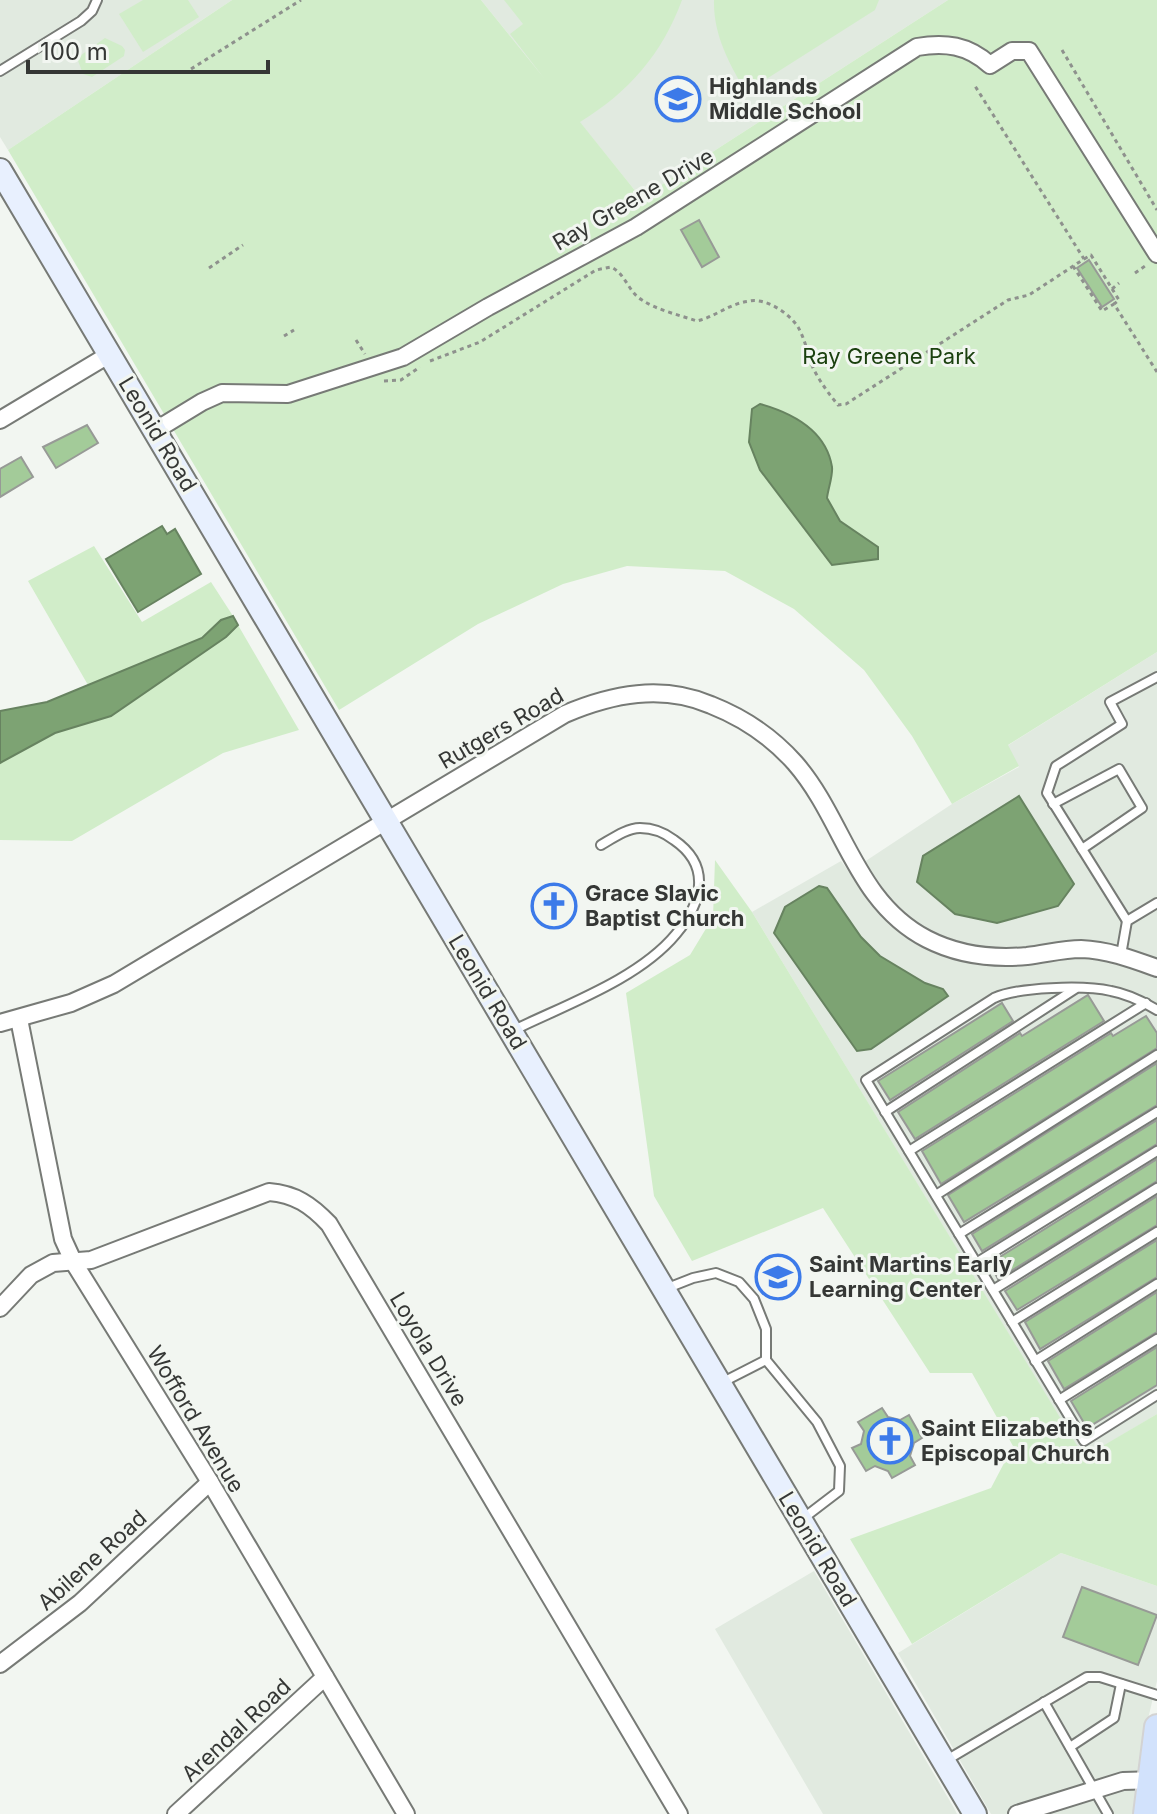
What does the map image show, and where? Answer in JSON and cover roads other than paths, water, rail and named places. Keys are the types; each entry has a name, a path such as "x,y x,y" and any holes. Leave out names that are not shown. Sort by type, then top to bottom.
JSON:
{"main road":[{"path":"1146,1814 1153,1780 1157,1727"}],"street":[{"name":"Ray Greene Drive","path":"156,430 222,393 288,394 403,357 636,227 917,47 937,43 978,54 990,65 1012,51 1029,51 1154,259"},
{"name":"Leonid Road","path":"0,170 975,1814"},
{"path":"0,420 110,354"},
{"name":"Rutgers Road","path":"0,1023 71,1003 114,984 565,714 594,701 645,693 677,695 733,713 779,746 809,784 868,886 885,907 927,939 953,950 1005,958 1078,949 1121,955 1157,968"},
{"name":"Wofford Avenue","path":"19,1019 58,1223 74,1263 210,1482 406,1814"},
{"name":"Loyola Drive","path":"0,1308 31,1275 53,1263 91,1260 269,1192 287,1194 317,1211 329,1224 679,1814"},
{"name":"Abilene Road","path":"0,1664 80,1603 210,1482"},
{"name":"Arendal Road","path":"176,1814 325,1677"},
{"path":"1017,1814 1036,1811 1123,1781 1153,1780"}],"lane":[{"path":"0,71 81,21 92,11 97,0"},
{"path":"1121,955 1127,921 1047,793 1056,766 1122,724 1110,702 1157,677"},
{"path":"1053,804 1119,769 1142,808 1082,849"},
{"path":"512,1031 623,976 655,955 675,936 691,913 700,890 698,871 688,849 664,833 639,828 601,845"},
{"path":"1127,921 1157,903"},
{"path":"1157,1010 1113,991 1092,988 1028,990 999,996 866,1080 1084,1441 1157,1395"},
{"path":"885,1112 1075,989"},
{"path":"909,1151 1146,1003"},
{"path":"936,1195 1157,1055"},
{"path":"959,1234 1157,1112"},
{"path":"976,1263 1157,1151"},
{"path":"993,1290 1157,1188"},
{"path":"1012,1322 1157,1232"},
{"path":"665,1290 693,1278 716,1273 739,1282 754,1299 766,1329 766,1360 817,1422 840,1466 839,1491 801,1520"},
{"path":"1035,1361 1157,1284"},
{"path":"1059,1400 1157,1339"},
{"path":"721,1383 766,1360"},
{"path":"944,1762 1087,1677 1100,1677 1157,1695"},
{"path":"1070,1747 1114,1718 1121,1684"},
{"path":"1044,1702 1109,1814"}],"place":[{"name":"Highlands Middle School","path":"678,99"},
{"name":"Grace Slavic Baptist Church","path":"554,906"},
{"name":"Saint Martins Early Learning Center","path":"778,1277"},
{"name":"Saint Elizabeths Episcopal Church","path":"890,1441"}],"park label":[{"name":"Ray Greene Park","path":"889,356"}]}
